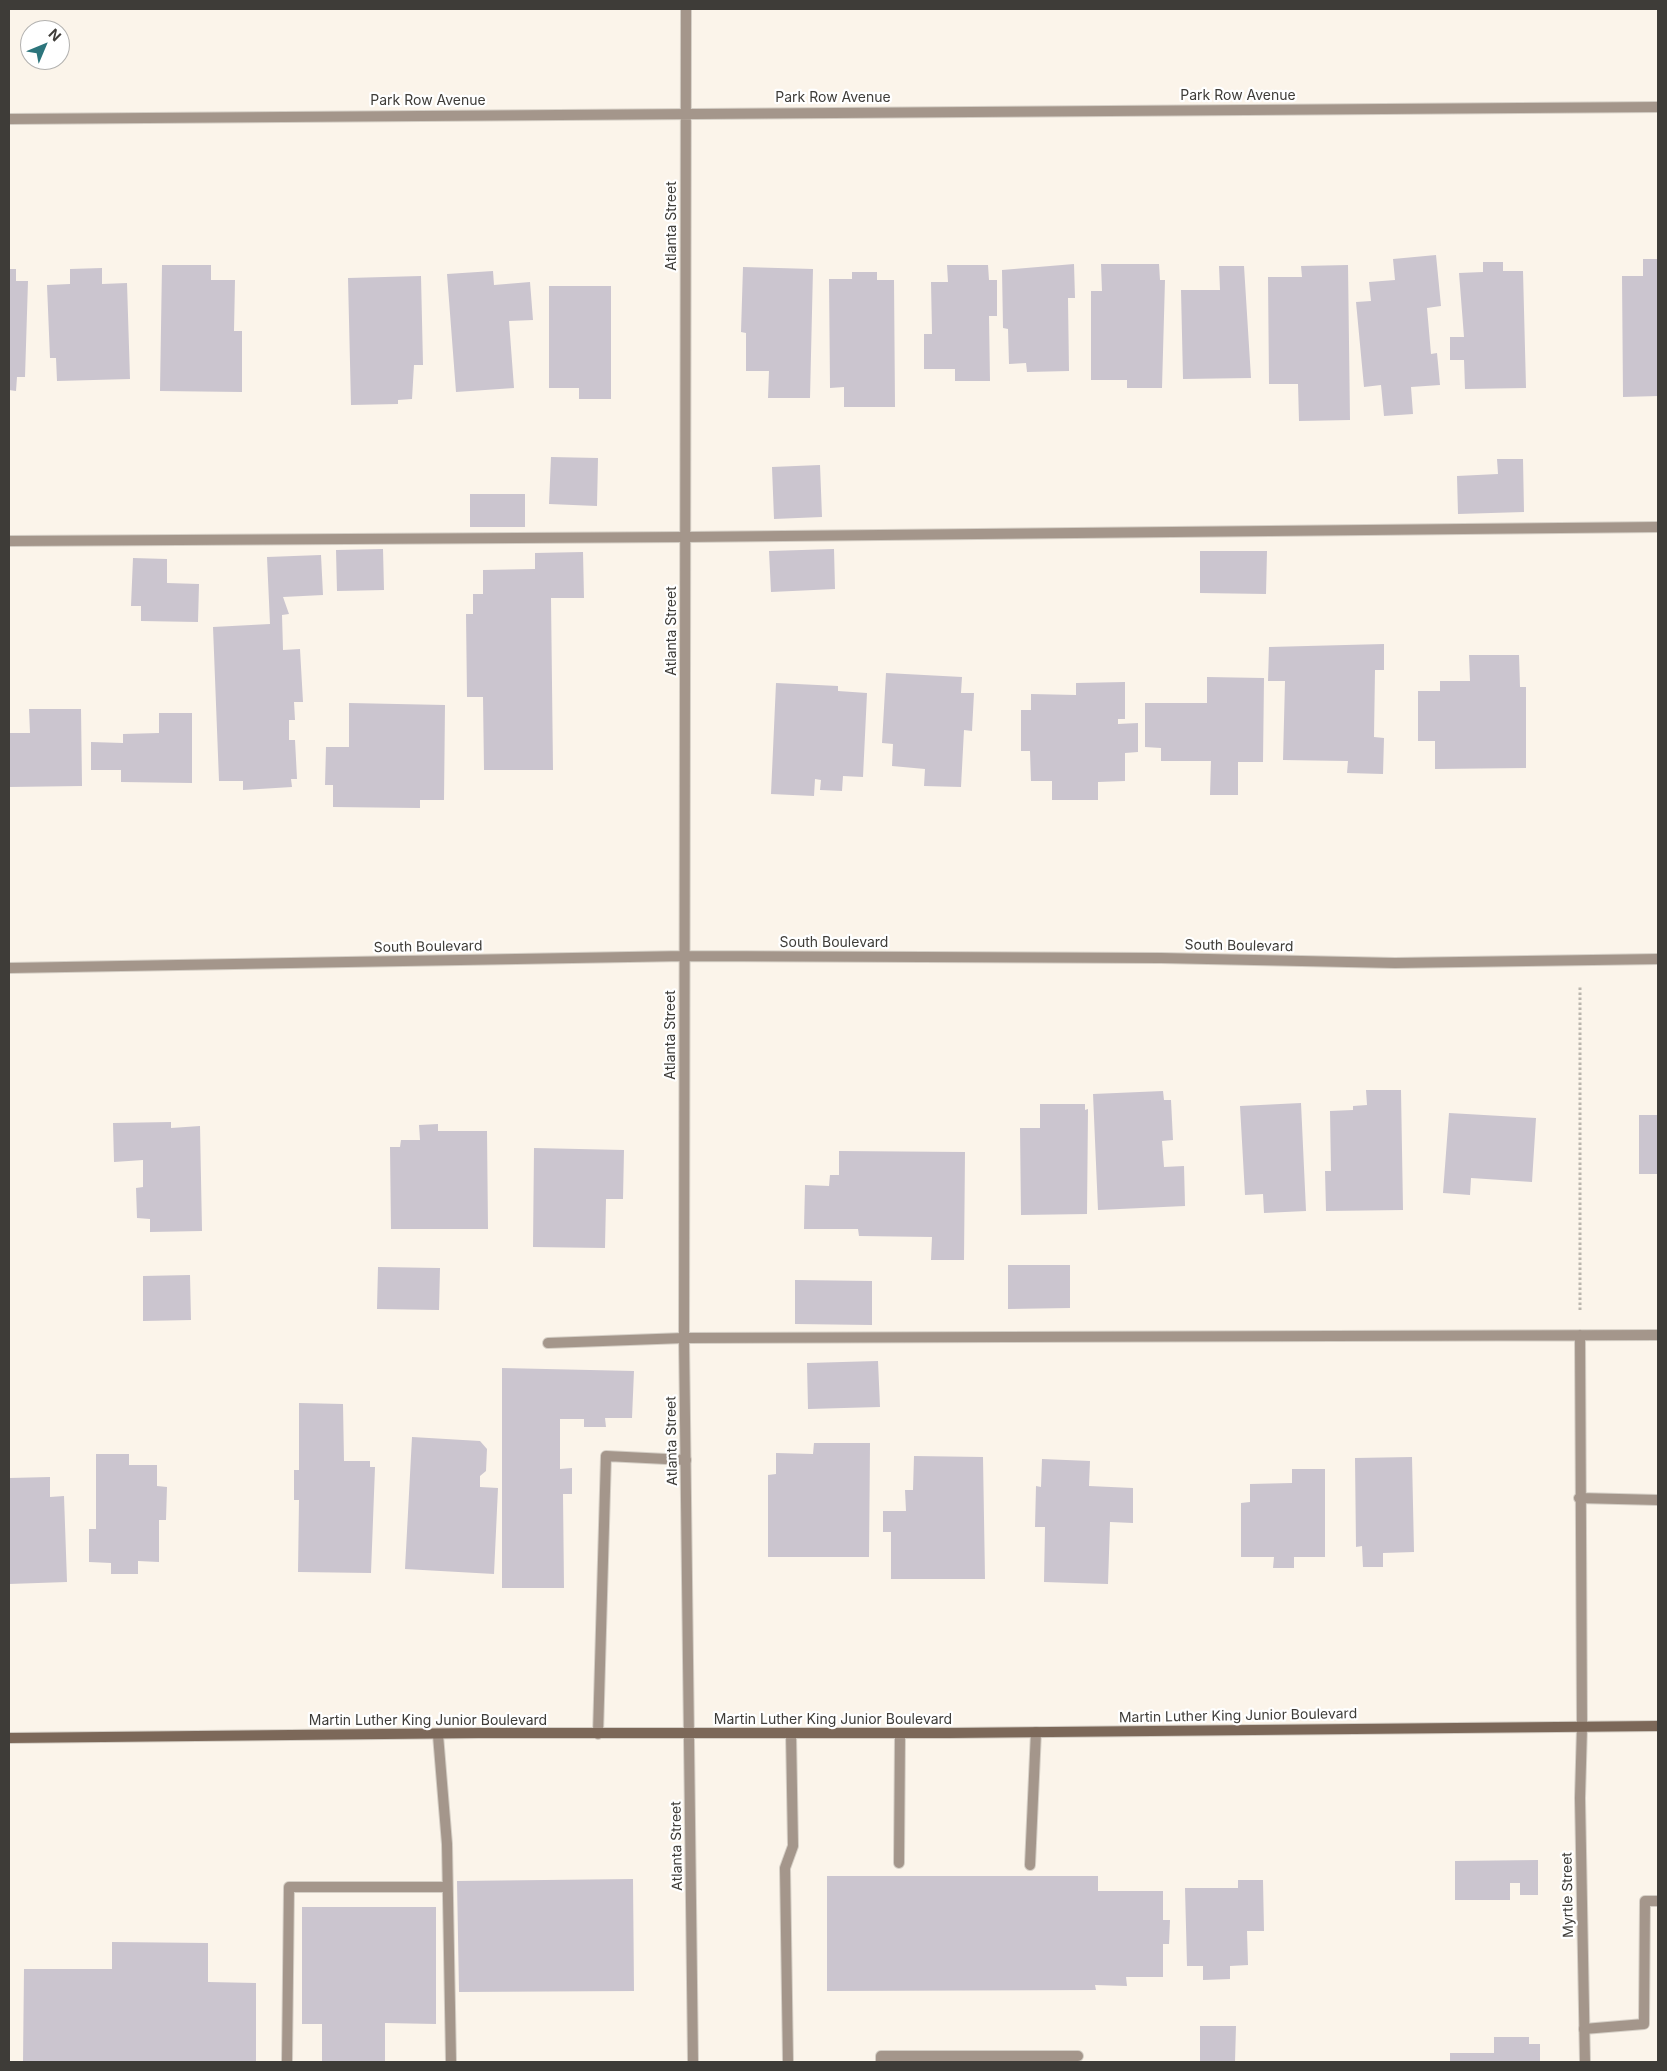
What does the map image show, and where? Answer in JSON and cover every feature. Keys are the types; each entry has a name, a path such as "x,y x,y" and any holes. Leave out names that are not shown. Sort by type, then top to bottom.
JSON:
{"main road":[{"name":"Martin Luther King Junior Boulevard","path":"9,1738 1658,1726"}],"street":[{"name":"Atlanta Street","path":"686,9 684,1338 692,2062"},
{"name":"Park Row Avenue","path":"9,118 1658,107"},
{"path":"9,541 686,537 1658,527"},
{"name":"South Boulevard","path":"9,968 685,956 1151,958 1395,963 1658,959"},
{"name":"Myrtle Street","path":"1580,1335 1579,1498 1582,1727 1580,1798 1585,2062"},
{"path":"548,1343 684,1338 1658,1335"},
{"path":"598,1734 606,1456 686,1460"},
{"path":"1579,1498 1658,1500"},
{"path":"1030,1865 1036,1732"},
{"path":"788,2062 785,1868 793,1846 790,1733"},
{"path":"898,1863 900,1733"},
{"path":"438,1735 447,1844 451,2062"},
{"path":"287,2062 289,1887 447,1888"},
{"path":"1584,2029 1644,2024 1645,1901 1658,1901"},
{"path":"881,2062 881,2056 1078,2056"}],"path":[{"path":"1580,959 1580,1335"}],"building":[{"path":"1436,255 1441,306 1427,308 1431,354 1437,353 1440,385 1411,387 1413,414 1384,416 1381,385 1364,387 1356,302 1371,301 1369,282 1395,280 1393,259"},
{"path":"1643,259 1658,259 1658,396 1623,397 1622,276 1643,276"},
{"path":"1483,262 1503,262 1503,271 1523,271 1526,388 1465,389 1464,360 1450,360 1450,337 1464,337 1459,273 1483,272"},
{"path":"1074,264 1075,298 1068,298 1069,371 1027,372 1026,363 1009,364 1008,329 1003,328 1002,270"},
{"path":"1101,264 1159,264 1160,280 1165,280 1162,388 1127,388 1127,380 1091,380 1091,291 1102,291"},
{"path":"162,265 211,265 211,280 235,280 234,331 242,331 242,392 160,391"},
{"path":"947,265 988,265 989,280 997,280 997,316 989,316 990,381 955,381 955,369 924,369 924,334 932,334 931,282 948,282"},
{"path":"1348,265 1350,420 1299,421 1298,384 1269,384 1268,277 1302,277 1301,266"},
{"path":"1219,266 1244,266 1251,378 1183,379 1181,290 1220,290"},
{"path":"743,267 813,269 810,398 768,398 769,371 746,371 746,333 741,332"},
{"path":"102,268 102,284 127,283 130,379 57,381 56,358 50,358 47,285 70,284 70,269"},
{"path":"9,269 16,269 16,281 28,281 25,377 17,377 16,391 9,390"},
{"path":"493,271 494,285 530,282 533,320 509,321 514,388 456,392 447,274"},
{"path":"852,272 877,272 877,280 894,280 895,407 844,407 844,387 830,388 829,279 852,279"},
{"path":"421,276 423,365 414,365 412,399 398,400 398,404 351,405 348,278"},
{"path":"549,286 611,286 611,399 579,399 579,388 549,388"},
{"path":"551,457 598,458 597,506 549,504"},
{"path":"1497,459 1523,459 1524,512 1458,514 1457,476 1498,474"},
{"path":"820,465 822,517 774,519 772,467"},
{"path":"470,494 525,494 525,527 470,527"},
{"path":"383,549 384,590 337,591 336,550"},
{"path":"834,549 835,589 771,592 769,551"},
{"path":"1200,551 1267,551 1266,594 1200,593"},
{"path":"583,552 584,598 551,598 553,770 484,770 483,697 467,697 466,614 473,614 473,594 483,594 483,570 535,569 535,553"},
{"path":"321,555 323,595 283,597 289,614 282,615 283,650 300,649 303,702 294,702 295,720 289,720 289,740 295,740 297,779 291,779 292,787 243,790 243,781 219,781 213,627 270,624 267,557"},
{"path":"133,558 167,559 167,583 199,584 198,622 141,621 141,606 131,606"},
{"path":"1384,644 1384,670 1375,670 1374,737 1384,738 1383,774 1347,773 1348,761 1283,760 1285,681 1268,681 1269,647"},
{"path":"1469,655 1519,655 1520,687 1526,687 1526,768 1435,769 1435,741 1418,741 1418,691 1440,691 1440,681 1470,681"},
{"path":"886,673 962,677 961,693 974,693 972,731 964,730 961,787 924,786 925,769 892,766 893,744 882,743"},
{"path":"1207,677 1264,678 1263,762 1238,762 1238,795 1210,795 1211,761 1161,761 1161,748 1145,747 1145,703 1207,703"},
{"path":"1125,682 1125,719 1118,719 1118,724 1138,723 1138,752 1125,753 1125,781 1098,782 1098,800 1052,800 1052,781 1031,781 1030,751 1021,751 1021,710 1031,710 1031,694 1076,695 1076,683"},
{"path":"776,683 838,686 838,691 867,693 863,777 843,776 842,791 820,790 821,780 815,779 814,796 771,794"},
{"path":"349,703 445,705 444,800 420,800 420,808 333,807 333,785 325,785 326,747 349,747"},
{"path":"29,709 81,709 82,786 9,787 9,733 30,733"},
{"path":"159,713 192,713 192,783 121,782 121,770 91,770 91,742 123,743 123,734 159,733"},
{"path":"1366,1090 1401,1090 1403,1210 1326,1211 1325,1171 1331,1171 1330,1111 1353,1110 1353,1106 1367,1105"},
{"path":"1163,1091 1164,1100 1171,1100 1173,1140 1162,1141 1164,1167 1184,1166 1185,1206 1098,1210 1093,1094"},
{"path":"1301,1103 1306,1211 1264,1213 1263,1194 1245,1195 1240,1106"},
{"path":"1040,1104 1085,1104 1085,1110 1088,1109 1087,1214 1021,1215 1020,1128 1040,1128"},
{"path":"1449,1113 1536,1118 1532,1182 1471,1178 1470,1195 1443,1193"},
{"path":"1639,1115 1658,1115 1658,1174 1639,1174"},
{"path":"171,1122 171,1128 200,1126 202,1231 150,1232 150,1219 137,1218 136,1188 143,1187 143,1160 114,1162 113,1123"},
{"path":"438,1124 438,1131 487,1131 488,1229 391,1229 390,1147 400,1147 401,1140 420,1140 419,1125"},
{"path":"534,1148 624,1150 623,1199 606,1199 605,1248 533,1247"},
{"path":"839,1151 965,1152 964,1260 931,1260 932,1237 859,1236 858,1229 804,1229 805,1185 829,1186 830,1175 839,1175"},
{"path":"1008,1265 1070,1265 1070,1308 1008,1309"},
{"path":"378,1267 440,1268 439,1310 377,1309"},
{"path":"190,1275 191,1320 143,1321 143,1276"},
{"path":"795,1280 872,1281 872,1325 795,1324"},
{"path":"878,1361 880,1407 808,1409 807,1363"},
{"path":"502,1368 634,1371 632,1418 605,1418 606,1427 584,1427 584,1419 560,1419 560,1469 572,1468 572,1494 563,1494 564,1588 502,1588"},
{"path":"299,1403 343,1404 344,1461 370,1461 370,1467 375,1467 371,1573 298,1572 299,1500 294,1500 294,1470 299,1470"},
{"path":"412,1437 480,1441 487,1449 486,1471 480,1476 480,1487 498,1488 494,1574 405,1569"},
{"path":"814,1443 870,1443 869,1557 768,1557 768,1475 776,1474 776,1453 813,1454"},
{"path":"96,1454 129,1454 129,1465 157,1465 157,1486 167,1487 166,1520 159,1520 159,1562 138,1561 138,1574 111,1574 111,1563 89,1562 89,1529 96,1529"},
{"path":"914,1456 983,1457 985,1579 891,1579 891,1532 883,1532 883,1511 906,1511 905,1490 913,1490"},
{"path":"1412,1457 1414,1552 1383,1553 1383,1567 1363,1567 1362,1546 1356,1547 1355,1458"},
{"path":"1042,1459 1090,1461 1089,1486 1133,1488 1133,1523 1110,1522 1108,1584 1044,1582 1045,1527 1035,1527 1036,1486 1041,1487"},
{"path":"1292,1469 1325,1469 1325,1557 1294,1557 1294,1568 1273,1568 1274,1557 1241,1557 1241,1503 1250,1502 1250,1484 1292,1483"},
{"path":"50,1477 50,1497 64,1496 67,1582 9,1584 9,1478"},
{"path":"1538,1860 1538,1895 1520,1895 1520,1883 1510,1883 1510,1900 1455,1900 1455,1861"},
{"path":"827,1876 1098,1876 1098,1891 1163,1891 1163,1920 1170,1920 1169,1944 1163,1944 1163,1977 1126,1977 1127,1986 1095,1985 1096,1990 827,1991"},
{"path":"633,1879 634,1991 459,1992 457,1881"},
{"path":"1238,1880 1263,1880 1264,1931 1247,1931 1248,1965 1230,1966 1230,1979 1203,1980 1203,1966 1187,1966 1185,1888 1238,1888"},
{"path":"302,1907 436,1907 436,2024 385,2023 385,2062 322,2062 322,2024 302,2024"},
{"path":"112,1942 208,1943 208,1982 256,1983 256,2062 23,2062 24,1969 112,1969"},
{"path":"1200,2026 1236,2026 1235,2062 1200,2062"},
{"path":"1494,2037 1529,2037 1529,2044 1540,2044 1540,2062 1450,2062 1450,2053 1494,2053"}]}
